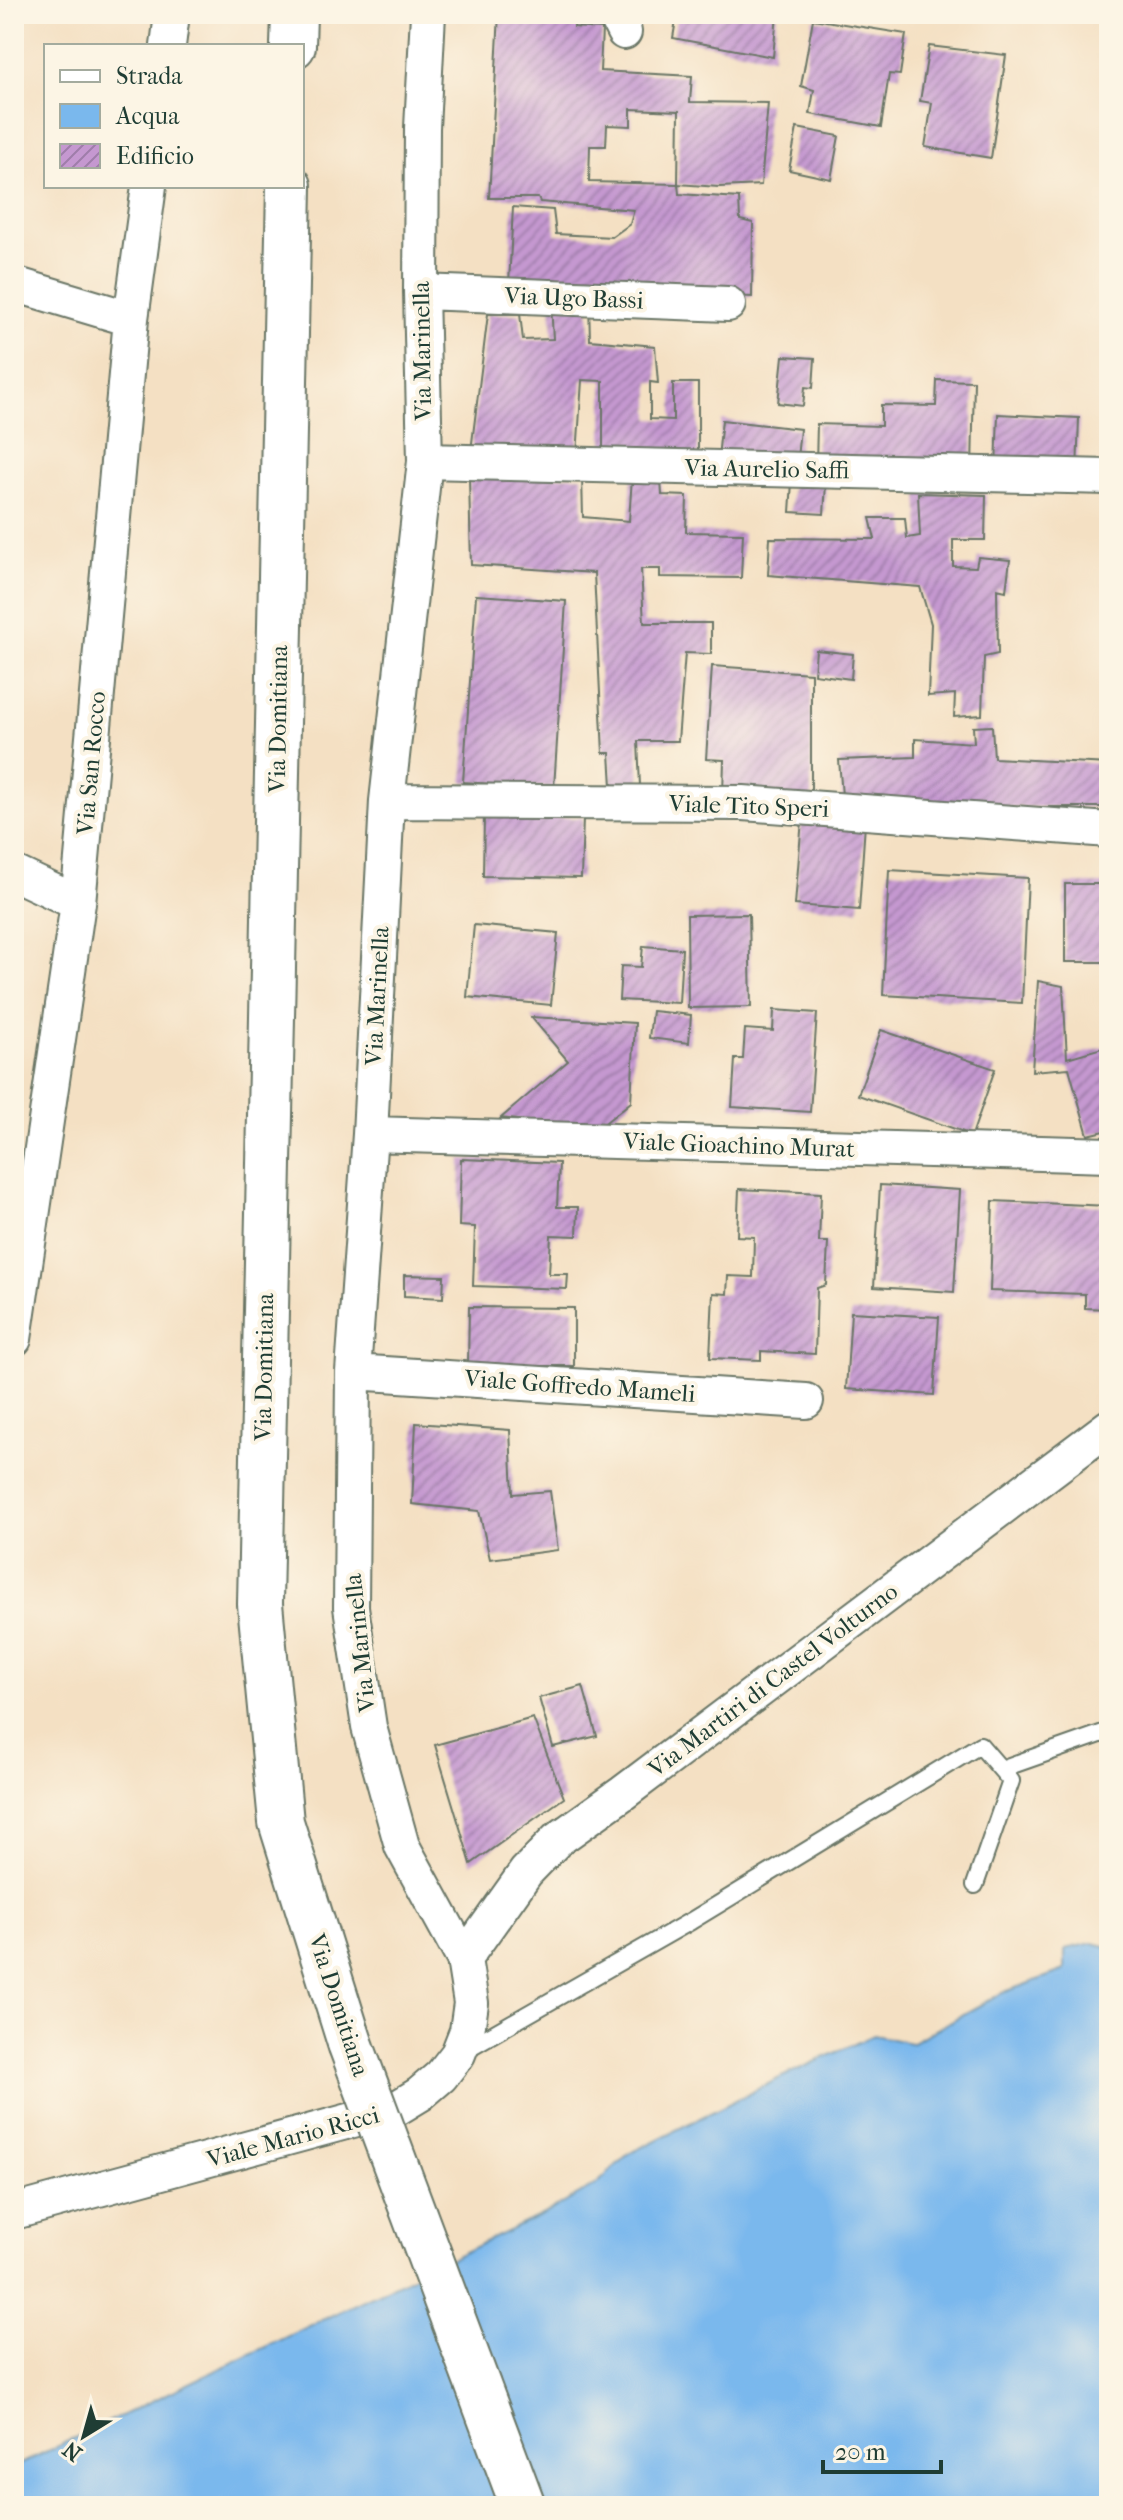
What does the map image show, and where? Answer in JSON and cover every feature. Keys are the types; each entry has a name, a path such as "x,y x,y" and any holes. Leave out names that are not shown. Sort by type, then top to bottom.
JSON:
{"street":[{"path":"168,44 172,14"},
{"path":"293,44 294,14"},
{"name":"Via Marinella","path":"428,14 422,128 421,292 425,461 387,801 370,1134 353,1372 351,1607 369,1727 402,1846 464,1959"},
{"name":"Via San Rocco","path":"14,1339 78,903 131,319 149,188"},
{"name":"Via Domitiana","path":"289,188 260,1604 281,1822 350,2043 523,2506"},
{"path":"14,284 131,319"},
{"name":"Via Ugo Bassi","path":"421,292 728,304"},
{"name":"Via Aurelio Saffi","path":"425,461 1109,477"},
{"name":"Viale Tito Speri","path":"387,801 743,803 1109,830"},
{"path":"14,873 78,903"},
{"name":"Viale Gioachino Murat","path":"370,1134 1109,1155"},
{"name":"Viale Goffredo Mameli","path":"353,1372 806,1401"},
{"name":"Via Martiri di Castel Volturno","path":"464,1959 518,1881 557,1840 1109,1427"},
{"name":"Viale Mario Ricci","path":"14,2212 397,2108 441,2076 458,2054 467,2031 471,2003 464,1959"}],"lane":[{"path":"1001,1769 1109,1731"},
{"path":"458,2054 691,1921 980,1745 1011,1781 975,1885"}],"water":[{"path":"1093,1943 1109,1947 1109,2506 14,2506 14,2467 548,2212 597,2184 628,2154 782,2077 874,2035 911,2043 1002,1993 1065,1970 1065,1949"}],"building":[{"path":"499,14 574,14 574,27 602,29 600,71 692,76 690,102 768,103 761,185 719,187 678,184 679,194 739,198 740,220 753,223 752,297 509,284 513,207 553,210 556,234 612,237 630,224 634,210 540,202 538,198 489,198","holes":["631,109 679,111 678,184 589,182 590,146 606,146 607,125 631,126"]},
{"path":"677,14 777,14 773,57 673,38"},
{"path":"813,19 906,34 900,75 889,74 881,127 810,114 814,90 801,86"},
{"path":"929,46 1006,55 991,158 925,147 932,103 920,101"},
{"path":"797,128 839,136 831,179 789,170"},
{"path":"551,302 589,303 590,340 655,346 658,383 650,382 650,419 673,420 673,383 698,383 698,462 603,461 603,381 582,380 577,456 471,451 488,314 520,314 523,340 553,339"},
{"path":"783,356 815,358 813,388 805,387 803,406 778,403"},
{"path":"937,380 974,381 972,470 816,465 817,424 881,426 881,405 936,406"},
{"path":"998,414 1079,418 1077,472 996,468"},
{"path":"722,420 800,429 796,468 718,458"},
{"path":"582,476 583,517 629,521 632,477 661,479 662,495 687,496 686,532 743,533 741,578 660,577 660,569 641,569 644,623 711,623 711,654 685,653 678,741 638,741 640,786 612,786 610,753 603,753 594,573 471,565 469,477"},
{"path":"792,482 826,484 824,514 790,512"},
{"path":"918,493 986,495 985,540 953,540 953,566 976,567 978,557 1010,560 1006,591 997,589 998,654 984,657 982,715 954,717 955,694 928,696 931,624 920,587 768,575 770,538 875,539 870,518 905,518 907,538 920,536"},
{"path":"476,595 566,601 554,788 463,782"},
{"path":"816,650 853,654 851,679 814,674"},
{"path":"712,666 811,673 811,799 723,794 724,760 706,759"},
{"path":"992,726 994,758 1109,764 1109,807 843,807 839,760 915,757 915,739 974,743 973,727"},
{"path":"484,816 583,818 581,878 483,876"},
{"path":"802,819 865,824 859,910 795,905"},
{"path":"889,870 1028,878 1022,1003 883,995"},
{"path":"1065,884 1109,884 1109,962 1065,962"},
{"path":"749,914 751,1007 688,1008 687,915"},
{"path":"474,925 558,933 551,1005 467,997"},
{"path":"643,946 682,949 679,1003 619,1000 621,966 641,967"},
{"path":"1038,981 1063,986 1067,1058 1109,1046 1109,1130 1088,1135 1069,1068 1032,1071"},
{"path":"774,1010 817,1013 810,1112 732,1107 735,1059 743,1059 745,1029 773,1031"},
{"path":"652,1011 691,1015 689,1043 649,1038"},
{"path":"531,1017 635,1023 631,1102 596,1130 501,1118 568,1061"},
{"path":"881,1030 995,1069 972,1135 858,1095"},
{"path":"461,1159 559,1163 557,1207 578,1207 577,1236 551,1235 549,1274 568,1274 567,1289 473,1286 475,1227 459,1226"},
{"path":"880,1185 960,1190 954,1292 874,1287"},
{"path":"739,1189 821,1193 819,1242 828,1242 826,1285 817,1288 815,1354 761,1351 761,1360 710,1358 713,1293 727,1294 728,1276 753,1277 754,1237 737,1236"},
{"path":"993,1201 1109,1206 1109,1309 1085,1308 1085,1294 990,1291"},
{"path":"404,1275 444,1276 443,1298 404,1296"},
{"path":"469,1307 574,1308 574,1366 468,1366"},
{"path":"851,1312 939,1317 934,1395 846,1389"},
{"path":"416,1423 510,1430 513,1494 550,1491 558,1550 490,1559 479,1511 412,1504"},
{"path":"583,1686 597,1736 553,1747 539,1698"},
{"path":"533,1718 564,1798 471,1864 435,1745"}]}
